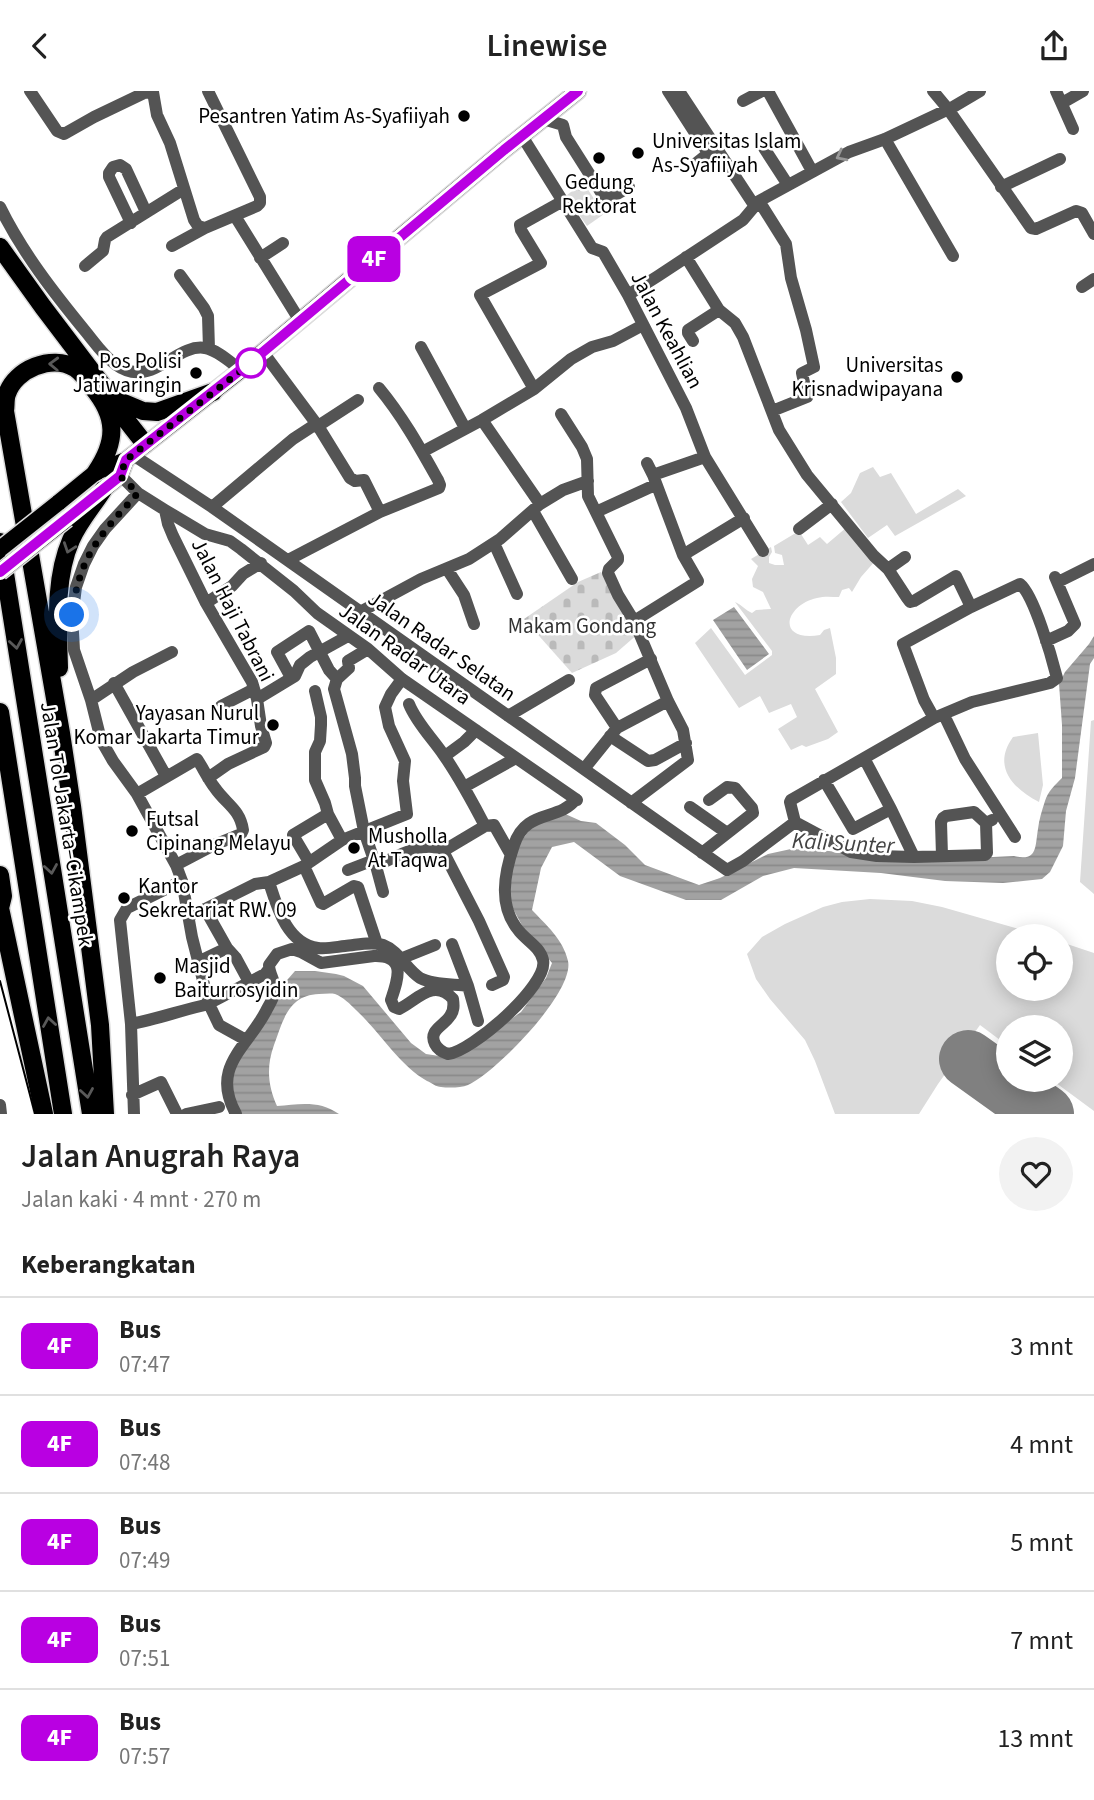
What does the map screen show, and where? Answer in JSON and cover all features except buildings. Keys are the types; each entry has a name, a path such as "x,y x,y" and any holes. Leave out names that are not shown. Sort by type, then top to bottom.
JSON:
{"highway":[{"path":"0,247 116,407 122,462 106,458 112,432 107,409 98,394 74,368 62,363 45,363 24,373 7,394 5,411 61,733 91,944 100,1025 105,1114"},
{"path":"112,398 143,411 157,412 213,392"},
{"path":"61,733 58,624 60,585 71,541 103,489"},
{"name":"Jalan Tol Jakarta–Cikampek","path":"0,542 91,1114"},
{"path":"0,712 63,1114"},
{"path":"0,875 3,896 0,908 44,1114"}],"main road":[{"path":"0,549 58,503 122,462 242,370 578,91"},
{"path":"0,572 103,489 122,462"}],"street":[{"path":"30,91 57,131 64,134 145,93 154,92 158,115 170,143 195,223 205,228"},
{"path":"172,246 260,203 260,197 208,91"},
{"path":"668,91 706,149 705,157 694,165"},
{"path":"679,91 786,244 791,278 814,367 803,373 807,397 772,411"},
{"path":"743,101 761,91"},
{"path":"768,91 812,171"},
{"path":"933,91 1033,229 1076,211 1082,213 1094,234"},
{"path":"628,295 743,220 757,203 812,171 948,109 980,91"},
{"path":"1073,129 1059,97 1083,91"},
{"path":"543,119 563,125 566,137 604,197 610,198 629,187"},
{"name":"Jalan Keahlian","path":"522,136 592,248 603,252 628,295 686,408 705,457 763,551"},
{"path":"885,139 953,256"},
{"path":"764,148 792,183"},
{"path":"1001,187 1060,159"},
{"path":"131,223 109,177 113,167 126,169 146,212"},
{"path":"86,266 103,251 105,240 184,189"},
{"path":"534,389 480,295 541,263 520,225 563,201"},
{"path":"0,207 39,271 113,363 121,368 140,372 150,370 191,349 204,347 242,370"},
{"path":"235,216 300,321"},
{"path":"260,258 283,243"},
{"path":"686,257 719,310 735,323 743,337 779,429 807,475 888,569 910,602 956,576 971,607"},
{"path":"180,275 208,316 209,349"},
{"path":"1082,287 1094,279"},
{"path":"693,341 688,330 719,310"},
{"path":"422,452 534,389 592,347 614,341 643,325"},
{"path":"421,348 465,428"},
{"path":"263,352 317,425 350,478 355,481 363,480 380,512"},
{"path":"288,561 380,512 439,488 438,480 396,408 379,388"},
{"path":"212,507 293,439 358,400"},
{"path":"561,414 582,447 586,459 588,496 619,559 608,573 634,621 683,730 686,743 687,763 631,803"},
{"path":"482,420 537,508 572,579"},
{"path":"596,512 651,475 705,457"},
{"name":"Jalan Radar Utara","path":"122,462 138,493 205,534 230,541 261,563 317,613 368,649 402,679 576,800 569,807 539,817 528,824 517,837 511,855"},
{"name":"Jalan Radar Selatan","path":"122,462 212,507 727,870 795,823"},
{"path":"634,621 698,581 683,555 651,475"},
{"path":"360,612 421,579 469,559 494,544 563,490 588,481"},
{"path":"138,493 105,529 84,564 76,587 72,615 74,650 101,740 137,794 176,865 182,881 209,1004 219,1025 246,1040"},
{"path":"799,529 832,505"},
{"name":"Jalan Haji Tabrani","path":"164,510 173,536 206,603 244,668 255,694 265,745 208,778"},
{"path":"683,555 744,518"},
{"path":"494,544 517,594"},
{"path":"888,569 905,557"},
{"path":"206,603 261,563"},
{"path":"1046,641 1069,631 1075,624 1057,580 1094,564"},
{"path":"447,569 464,595 474,624"},
{"path":"942,856 943,818 974,811 986,823 985,855 914,857 846,850 795,823 790,801 939,716 972,702 1055,680 1057,678 1046,641 1027,592 1020,585 971,607 903,644 924,700 939,716 1014,837"},
{"path":"295,676 289,674 278,651 310,631 329,670 337,679"},
{"path":"221,706 295,676 300,665 348,636"},
{"path":"335,643 348,660 349,668 337,679 334,689 352,754 364,831 383,892"},
{"path":"348,660 368,649"},
{"path":"91,700 114,683 172,653"},
{"path":"651,659 596,688 595,695 613,732 648,761 686,743"},
{"path":"188,916 307,864 342,840 407,812 403,781 405,761 389,726 385,707 402,679"},
{"path":"508,716 569,680"},
{"path":"114,683 166,776"},
{"path":"314,691 321,717 320,741 315,753 315,780 342,840"},
{"path":"584,769 613,732 668,701"},
{"path":"409,704 445,756 485,826"},
{"path":"445,756 476,730"},
{"path":"137,794 197,758 208,778 234,808 243,826 241,834 176,865"},
{"path":"464,787 516,758"},
{"path":"864,758 914,857"},
{"path":"824,780 866,854"},
{"path":"702,853 753,813 739,791 731,787 709,800"},
{"path":"690,807 727,833"},
{"path":"853,829 891,809"},
{"path":"328,814 293,835 321,903 354,885 358,887 377,944"},
{"path":"986,823 1001,814"},
{"path":"131,1024 186,1014 209,1004 265,974 277,954 292,949 321,963 382,956 390,958 399,974 391,1000 394,1007 402,1008 419,995 431,991 449,995 453,999 453,1011 434,1031 433,1041 441,1051 448,1054 463,1050 519,1004 543,971 544,962 541,954 517,928 510,915 504,893 511,855 494,825 485,826 443,851"},
{"path":"348,870 424,846 440,848 479,921 504,977 492,985"},
{"path":"134,1114 131,1024 121,920 127,908 182,881"},
{"path":"269,882 285,924 291,933 306,945 329,948 377,944 387,947 418,977 427,981 468,986"},
{"path":"205,909 249,982"},
{"path":"452,944 478,1021"},
{"path":"400,959 435,945"},
{"path":"198,962 227,948"},
{"path":"236,1114 230,1102 227,1081 230,1067 246,1040 259,1025 274,995 275,985 269,969"},
{"path":"132,1095 161,1082 177,1114"},
{"path":"0,1105 1,1114"},
{"path":"186,1114 219,1107"}],"green space":[{"path":"583,182 604,214 587,226 566,196"},
{"path":"873,467 880,477 891,473 916,514 958,489 966,496 895,536 887,525 868,538 841,502 851,493 860,473"},
{"path":"847,527 876,560 852,592 849,588 842,590 839,597 820,597 806,602 792,615 790,622 796,633 806,636 820,635 830,628 836,674 815,689 838,732 828,739 791,750 778,729 797,717 791,704 769,713 760,696 739,708 695,643 711,628 745,675 772,655 772,651 735,602 752,613 756,610 771,609 763,592 753,587 752,579 758,566 751,559 771,547 769,563 784,565 782,555 775,553 774,546 799,531 808,545 820,537 827,544"},
{"name":"Makam Gondang","path":"601,572 639,633 616,653 572,673 524,619 578,582"},
{"path":"1094,720 1094,894 1080,882 1091,721"},
{"path":"1038,733 1043,785 1039,802 1013,783 1005,767 1004,757 1013,737"},
{"path":"870,899 912,901 1001,924 996,924 996,1001 1073,1001 1073,946 1094,953 1094,1111 1068,1092 1073,1092 1073,1015 996,1015 996,1037 980,1025 919,1114 835,1114 805,1040 756,979 747,954 762,937 785,924 823,907"}],"shaded area":[{"path":"734,607 769,654 747,670 713,620"},
{"path":"1094,636 1094,658 1090,664 1075,778 1066,811 1063,846 1050,872 1042,879 1003,883 945,881 881,873 794,868 763,876 721,900 686,900 620,876 574,842 552,847 541,868 532,910 553,933 566,953 567,975 547,1011 496,1065 468,1085 437,1086 407,1066 344,999 333,994 309,995 294,1004 280,1027 270,1061 272,1091 277,1106 317,1105 339,1114 237,1114 230,1084 233,1065 281,987 295,971 336,974 363,986 411,1043 426,1054 446,1057 487,1036 521,1012 546,978 552,963 524,929 504,892 511,855 536,821 563,813 581,821 596,823 625,845 645,865 699,885 720,878 768,854 791,849 876,858 930,860 1031,855 1046,797 1062,778 1059,684 1065,672"}],"runway":[{"path":"968,1059 1045,1114"}],"tram line":[{"path":"0,981 35,1114"}],"bus line":[{"name":"4F","path":"0,572 120,476 126,460 145,444 263,352 578,91"}],"place":[{"name":"Pesantren Yatim As-Syafiiyah","path":"464,116"},
{"name":"Universitas Islam As-Syafiiyah","path":"638,153"},
{"name":"Gedung Rektorat","path":"599,158"},
{"name":"Pos Polisi Jatiwaringin","path":"196,373"},
{"name":"Universitas Krisnadwipayana","path":"957,377"},
{"name":"Yayasan Nurul Komar Jakarta Timur","path":"273,725"},
{"name":"Futsal Cipinang Melayu","path":"132,831"},
{"name":"Musholla At Taqwa","path":"354,848"},
{"name":"Kantor Sekretariat RW. 09","path":"124,898"},
{"name":"Masjid Baiturrosyidin","path":"160,978"}],"route":[{"path":"72,615 76,587 93,546 138,493 120,476 126,460 251,363"}],"water label":[{"name":"Kali Sunter","path":"843,843"}]}
